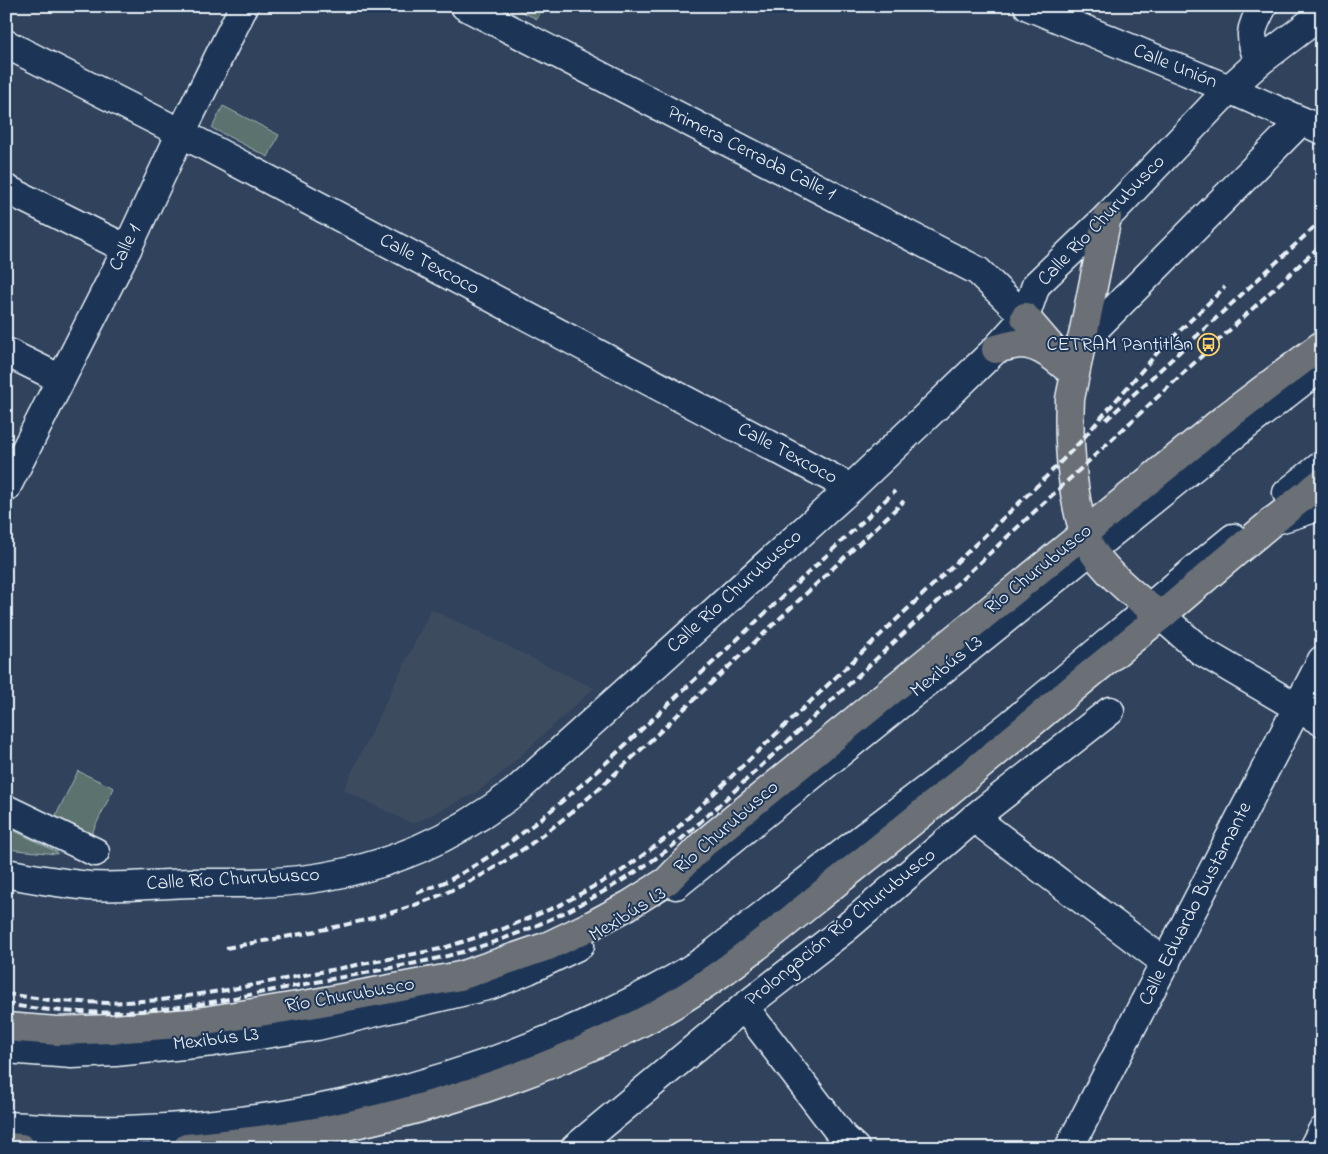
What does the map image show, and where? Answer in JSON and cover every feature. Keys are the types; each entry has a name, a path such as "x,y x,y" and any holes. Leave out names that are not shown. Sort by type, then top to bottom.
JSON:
{"main road":[{"path":"1107,217 1070,399 1069,424 1078,512 1088,541 1128,590 1154,611"},
{"path":"1024,318 1074,374"},
{"path":"996,349 1022,344 1036,348 1054,358 1074,374"},
{"name":"Río Churubusco","path":"6,1027 57,1031 191,1023 310,1004 460,976 548,946 622,910 667,881 703,844 1088,541 1224,419 1322,345"},
{"path":"187,1148 215,1146 320,1131 387,1116 452,1098 516,1077 579,1052 640,1023 686,998 728,968 931,807 1154,611 1322,482"},
{"path":"6,1147 21,1148"}],"street":[{"name":"Calle 1","path":"6,488 126,249 244,6"},
{"name":"Primera Cerrada Calle 1","path":"466,6 978,271 1024,318"},
{"name":"Calle Unión","path":"1028,6 1311,125"},
{"path":"1259,62 1252,41 1252,27 1263,6"},
{"name":"Calle Río Churubusco","path":"6,874 91,886 283,881 340,874 404,856 434,843 490,811 516,791 851,488 996,349 1024,318 1036,285 1107,217 1229,89 1259,62 1322,14"},
{"name":"Calle Texcoco","path":"6,44 181,133 851,488"},
{"path":"1080,344 1311,125"},
{"path":"6,189 126,249"},
{"path":"6,352 61,379"},
{"name":"Mexibús L3","path":"6,1049 72,1054 115,1052 213,1042 308,1027 491,985 602,934 637,913 671,889 1088,541 1216,449 1322,366"},
{"path":"6,1126 124,1130 161,1128 252,1120 319,1109 386,1094 451,1076 516,1053 578,1027 640,997 699,964 1010,724 1154,611 1322,466"},
{"path":"1271,521 1322,506"},
{"path":"1154,611 1201,651 1322,722"},
{"name":"Calle Eduardo Bustamante","path":"1069,1148 1322,660"},
{"name":"Prolongación Río Churubusco","path":"575,1148 744,1007 846,928 974,818 1110,711"},
{"path":"6,809 96,852"},
{"path":"974,818 1166,963"},
{"path":"744,1007 843,1137 855,1148"},
{"path":"1313,1148 1322,1130"}],"shaded area":[{"path":"431,609 594,688 505,770 477,792 413,824 343,790"}],"green space":[{"path":"517,6 545,6 537,19 516,9"},
{"path":"223,106 279,135 268,157 212,128"},
{"path":"78,771 114,788 90,837 54,819"},
{"path":"7,827 57,852 57,854 6,849"}],"railway":[{"path":"1106,420 1322,220"},
{"path":"6,1004 64,1011 104,1012 143,1011 226,1000 405,965 474,949 535,926 593,898 648,864 691,831 1322,244"},
{"path":"6,994 57,1001 107,1003 161,1000 227,990 440,949 503,929 560,905 620,872 669,836 1041,482 1080,442 1157,353 1225,287"},
{"path":"417,893 453,878 474,866 533,825 571,794 895,491"},
{"path":"226,948 341,926 397,911 452,890 485,873 517,853 547,832 604,784 904,501"}],"place":[{"name":"CETRAM Pantitlán","path":"1209,345"}]}
